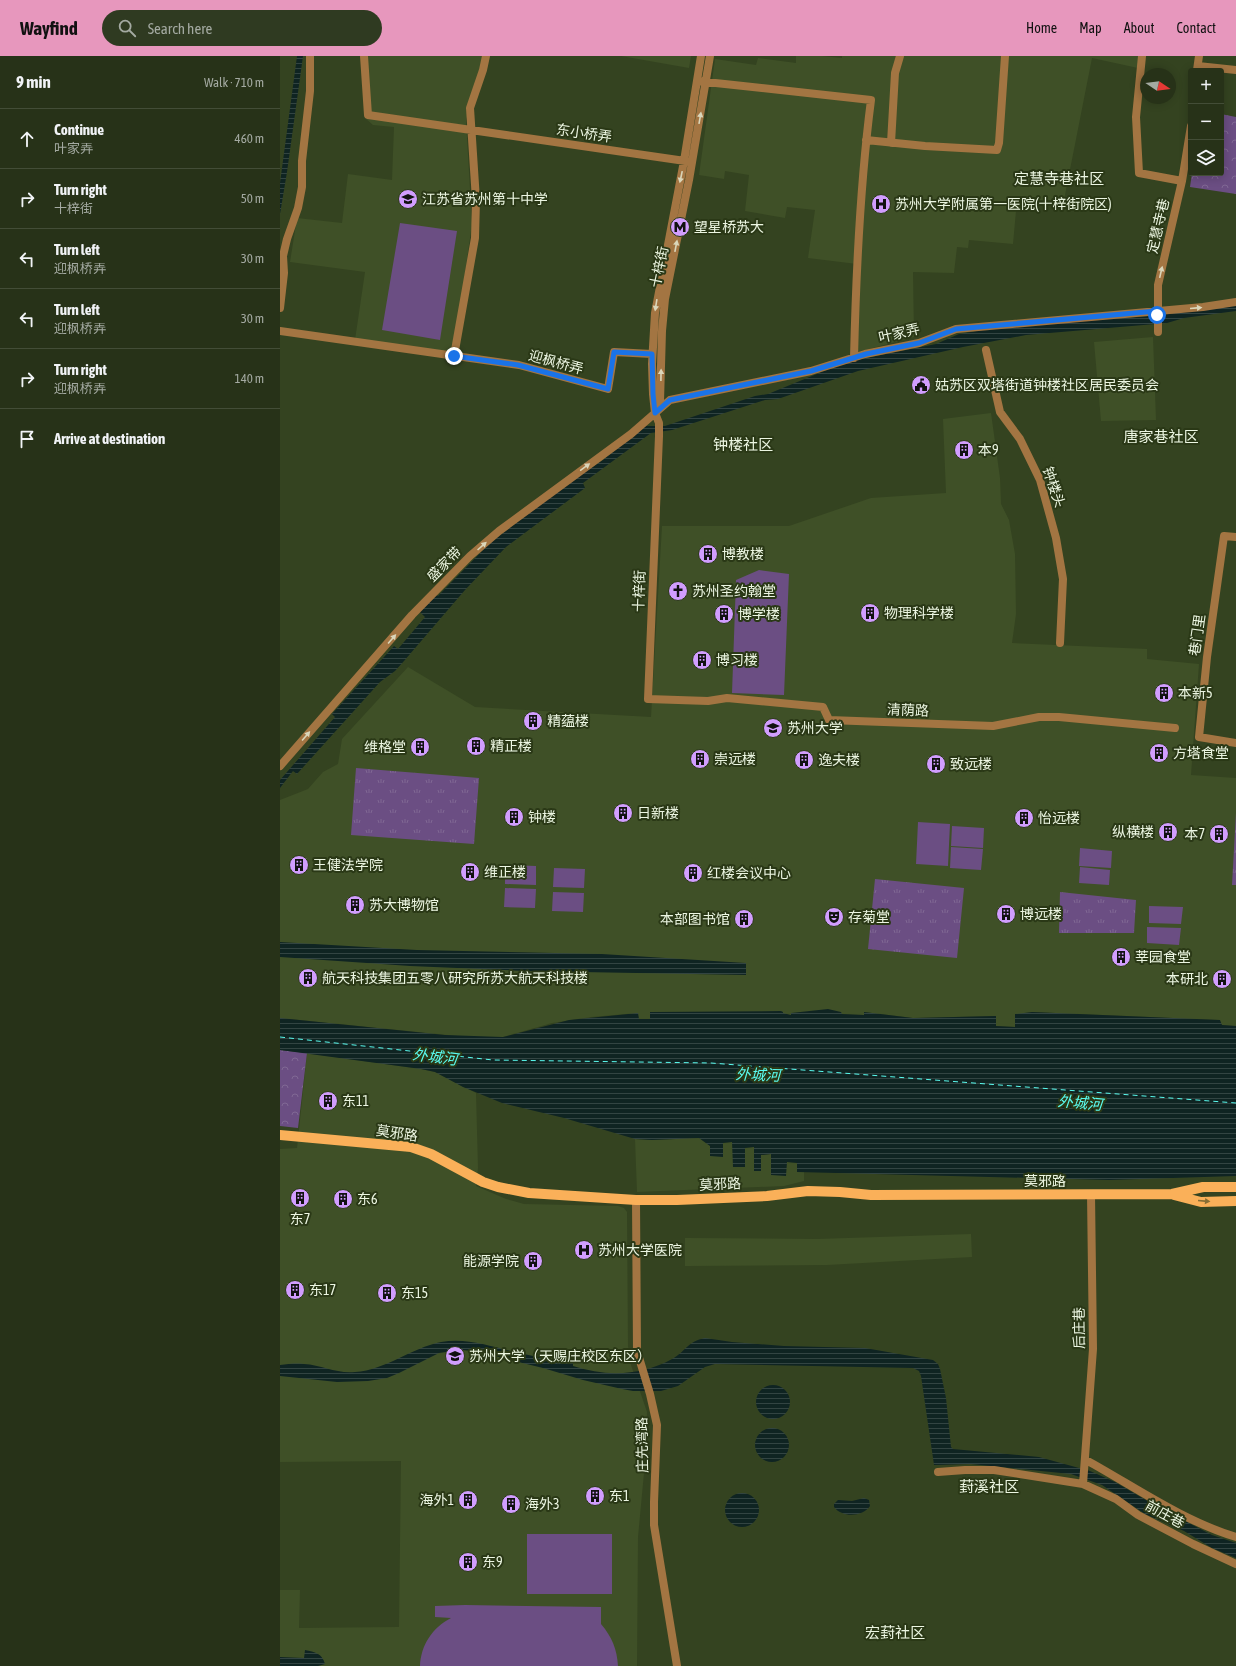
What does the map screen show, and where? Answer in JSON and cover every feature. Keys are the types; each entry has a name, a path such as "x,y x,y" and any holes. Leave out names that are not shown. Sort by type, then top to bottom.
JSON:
{"main road":[{"name":"莫邪路","path":"280,1135 402,1146 419,1149 483,1182 529,1193 636,1200 684,1200 767,1196 808,1191 871,1195 1172,1194 1203,1187 1236,1187"},
{"name":"莫邪路","path":"1172,1194 1201,1202 1236,1202"}],"street":[{"path":"280,308 284,273 283,256 287,239 298,208 302,187 302,161 310,91 310,56"},
{"name":"东小桥弄","path":"364,56 368,115 688,162"},
{"path":"454,356 475,238 476,200 470,108 483,70 486,56"},
{"name":"十梓街","path":"655,413 660,402 662,331 665,299 701,82 701,56"},
{"name":"十梓街","path":"701,82 710,56"},
{"path":"891,143 895,73 900,56"},
{"path":"866,140 925,146 998,150 1004,56"},
{"path":"1142,56 1136,117 1139,173 1182,181"},
{"path":"1198,68 1199,56"},
{"path":"1224,69 1236,70"},
{"path":"701,82 871,100 866,140 855,283 854,358"},
{"name":"定慧寺巷","path":"1157,329 1158,285 1182,181 1189,140"},
{"name":"十梓街","path":"648,699 659,436 659,424 655,413 653,394 652,354 655,313 658,290 688,162"},
{"name":"叶家弄","path":"655,413 670,400 811,371 854,358 919,343 956,329 1157,313 1236,302"},
{"name":"迎枫桥弄","path":"280,331 518,365 608,389 614,352 652,354"},
{"name":"钟楼头","path":"986,350 1000,412 1020,439 1040,480 1056,538 1063,579 1060,643"},
{"name":"盛家带","path":"280,766 412,615 470,556 499,531 631,434 655,413"},
{"name":"巷门里","path":"1236,537 1224,536 1207,657 1199,738 1236,743"},
{"name":"清荫路","path":"648,699 708,701 727,698 823,706 829,720 993,726 1039,717 1059,717 1175,728"},
{"name":"后庄巷","path":"1083,1484 1086,1463 1093,1349 1091,1194"},
{"name":"庄先湾路","path":"636,1200 636,1352 650,1394 657,1425 654,1525 677,1666"},
{"path":"1086,1463 1209,1528 1236,1537"},
{"name":"前庄巷","path":"938,1472 994,1470 1083,1484 1116,1499 1138,1515 1193,1544 1236,1564"}],"shaded area":[{"name":"江苏省苏州第十中学","path":"367,56 485,56 466,120 472,224 453,357 355,340 365,272 290,262 297,218 342,223 348,174 392,180 394,127 373,125 365,118"},
{"path":"621,56 691,56 689,68"},
{"name":"苏州大学附属第一医院(十梓街院区)","path":"796,56 842,58 842,56 1141,56 1138,68 1092,58 1064,200 1017,200 1013,244 969,240 968,248 957,247 954,273 913,272 914,337 854,353 857,264 808,258 815,210 787,207 785,218 745,211 749,175 725,171 724,179 699,175 715,59 756,65 758,58 796,63"},
{"path":"1153,337 1156,420 1101,421 1094,342"},
{"name":"苏州大学","path":"991,413 1000,478 1001,504 1009,520 1015,554 1016,614 1012,643 1147,649 1147,659 1199,664 1191,775 1236,778 1236,1026 1222,1025 1219,1020 1032,1012 1015,1027 996,1026 995,1016 913,1018 864,1012 864,1015 808,1013 791,1013 791,1015 650,1013 650,1019 638,1019 638,1013 591,1017 552,1023 503,1037 467,1037 280,1018 280,800 308,789 323,772 338,764 342,739 408,667 475,707 651,717 662,526 789,526 871,498 946,493 943,419"},
{"name":"苏州大学（天赐庄校区东区）","path":"307,1053 435,1072 476,1093 478,1168 476,1186 506,1199 524,1204 618,1206 624,1208 627,1212 628,1346 631,1365 647,1412 644,1473 638,1537 637,1666 280,1666 280,1590 300,1590 299,1628 399,1627 401,1461 280,1462 280,1149 297,1148"},
{"path":"699,1138 710,1146 710,1156 723,1143 733,1142 733,1167 745,1167 745,1148 754,1147 761,1155 771,1154 786,1162 797,1163 797,1172 804,1172 804,1181 784,1186 637,1192 635,1139 652,1140"},
{"path":"971,1234 972,1257 827,1265 685,1266 685,1238 817,1239"}],"green space":[{"path":"1224,115 1236,117 1236,194 1190,187 1192,176 1224,176"},
{"path":"400,223 457,231 440,340 382,330"},
{"path":"759,570 789,574 784,695 732,693 736,580"},
{"path":"356,768 479,778 474,844 351,835"},
{"path":"1236,813 1236,885 1232,885"},
{"path":"918,822 950,824 948,866 916,864"},
{"path":"952,826 984,828 983,848 951,846"},
{"path":"951,847 983,849 981,870 950,868"},
{"path":"1080,848 1112,851 1111,868 1079,866"},
{"path":"505,865 536,866 536,885 505,884"},
{"path":"1080,867 1110,870 1109,885 1079,883"},
{"path":"554,868 585,869 584,888 553,887"},
{"path":"875,879 964,888 957,958 868,949"},
{"path":"505,888 536,889 535,908 504,907"},
{"path":"553,892 584,893 583,912 552,911"},
{"path":"1060,892 1136,900 1134,933 1059,933"},
{"path":"1149,906 1183,907 1181,924 1149,923"},
{"path":"1147,927 1181,928 1179,945 1147,943"},
{"path":"280,1050 307,1053 298,1128 280,1126"},
{"path":"527,1534 612,1534 612,1594 527,1594"},
{"path":"435,1606 601,1607 601,1624 613,1644 618,1666 420,1666 425,1644 438,1627 451,1618 435,1617"}],"water":[{"path":"297,56 303,56 280,214 280,183"},
{"path":"1236,304 1236,311 1184,318 1167,323 1026,335 963,347 858,371 778,399 765,400 672,430 651,433 583,483 585,488 506,547 465,590 395,671 380,682 297,774 293,771 280,788 280,780 335,717 332,714 394,646 398,649 425,617 419,611 435,594 438,596 489,544 565,485 603,460 644,426 665,426 755,396 768,394 846,362 936,344 959,334 1006,326 1154,316"},
{"path":"280,942 417,950 602,954 746,963 746,975 525,971 410,966 280,957"},
{"name":"外城河","path":"828,1009 841,1012 842,1014 864,1015 864,1012 913,1018 996,1016 996,1026 1015,1027 1015,1014 1032,1012 1220,1020 1222,1025 1236,1026 1236,1176 1109,1180 797,1172 797,1163 787,1162 786,1176 771,1175 771,1154 761,1155 761,1171 754,1171 754,1147 745,1148 745,1167 733,1167 732,1142 723,1143 723,1157 710,1156 710,1146 699,1138 652,1140 635,1139 564,1118 502,1103 463,1087 435,1072 280,1050 280,1018 445,1035 503,1037 569,1020 638,1013 639,1019 650,1019 650,1012 781,1011 791,1015 791,1013"},
{"path":"705,1338 732,1342 784,1346 865,1348 933,1360 938,1364 940,1369 946,1398 951,1447 953,1449 1039,1457 1090,1471 1115,1482 1156,1506 1212,1535 1236,1543 1236,1558 1212,1548 1184,1531 1145,1514 1102,1485 1071,1474 971,1464 934,1465 921,1376 919,1371 913,1368 715,1364 705,1367 678,1386 661,1391 633,1391 583,1380 543,1368 474,1351 461,1350 439,1353 387,1378 368,1381 337,1382 280,1376 280,1365 292,1364 311,1365 342,1372 366,1370 388,1363 430,1345 451,1341 480,1343 525,1354 573,1362 573,1366 585,1370 611,1373 636,1372 660,1365 672,1359 699,1339"},
{"path":"773,1385 785,1390 790,1402 785,1414 773,1419 761,1414 756,1402 761,1390"},
{"path":"772,1428 784,1433 789,1445 784,1457 772,1462 760,1457 755,1445 760,1433"},
{"path":"742,1493 754,1498 759,1510 754,1522 742,1527 730,1522 725,1510 730,1498"},
{"path":"864,1498 869,1500 870,1506 867,1510 858,1514 852,1515 842,1513 834,1507 834,1504 838,1500 852,1501"},
{"path":"305,1650 315,1652 320,1655 325,1664 318,1666 280,1666 280,1657 304,1658"}],"ferry route":[{"path":"280,1037 493,1060 711,1063 1236,1103"}],"place":[{"name":"江苏省苏州第十中学","path":"408,199"},
{"name":"苏州大学附属第一医院(十梓街院区)","path":"881,204"},
{"name":"望星桥苏大","path":"680,227"},
{"name":"姑苏区双塔街道钟楼社区居民委员会","path":"921,385"},
{"name":"本9","path":"964,450"},
{"name":"博教楼","path":"708,554"},
{"name":"苏州圣约翰堂","path":"678,591"},
{"name":"物理科学楼","path":"870,613"},
{"name":"博学楼","path":"724,614"},
{"name":"博习楼","path":"702,660"},
{"name":"本新5","path":"1164,693"},
{"name":"精蕴楼","path":"533,721"},
{"name":"苏州大学","path":"773,728"},
{"name":"精正楼","path":"476,746"},
{"name":"维格堂","path":"420,747"},
{"name":"方塔食堂","path":"1159,753"},
{"name":"崇远楼","path":"700,759"},
{"name":"逸夫楼","path":"804,760"},
{"name":"致远楼","path":"936,764"},
{"name":"日新楼","path":"623,813"},
{"name":"钟楼","path":"514,817"},
{"name":"怡远楼","path":"1024,818"},
{"name":"纵横楼","path":"1168,832"},
{"name":"本7","path":"1219,834"},
{"name":"王健法学院","path":"299,865"},
{"name":"维正楼","path":"470,872"},
{"name":"红楼会议中心","path":"693,873"},
{"name":"苏大博物馆","path":"355,905"},
{"name":"博远楼","path":"1006,914"},
{"name":"存菊堂","path":"834,917"},
{"name":"本部图书馆","path":"744,919"},
{"name":"莘园食堂","path":"1121,957"},
{"name":"航天科技集团五零八研究所苏大航天科技楼","path":"308,978"},
{"name":"本研北","path":"1222,979"},
{"name":"东11","path":"328,1101"},
{"name":"东7","path":"300,1198"},
{"name":"东6","path":"343,1199"},
{"name":"苏州大学医院","path":"584,1250"},
{"name":"能源学院","path":"533,1261"},
{"name":"东17","path":"295,1290"},
{"name":"东15","path":"387,1293"},
{"name":"苏州大学（天赐庄校区东区）","path":"455,1356"},
{"name":"东1","path":"595,1496"},
{"name":"海外1","path":"468,1500"},
{"name":"海外3","path":"511,1504"},
{"name":"东9","path":"468,1562"}],"district":[{"name":"定慧寺巷社区","path":"1059,179"},
{"name":"唐家巷社区","path":"1161,437"},
{"name":"钟楼社区","path":"743,445"},
{"name":"葑溪社区","path":"989,1487"},
{"name":"宏葑社区","path":"895,1633"}],"route":[{"path":"454,356 518,365 608,389 614,352 652,354 655,413 670,400 811,371 866,354 919,343 956,329 1157,311 1157,315"}]}
